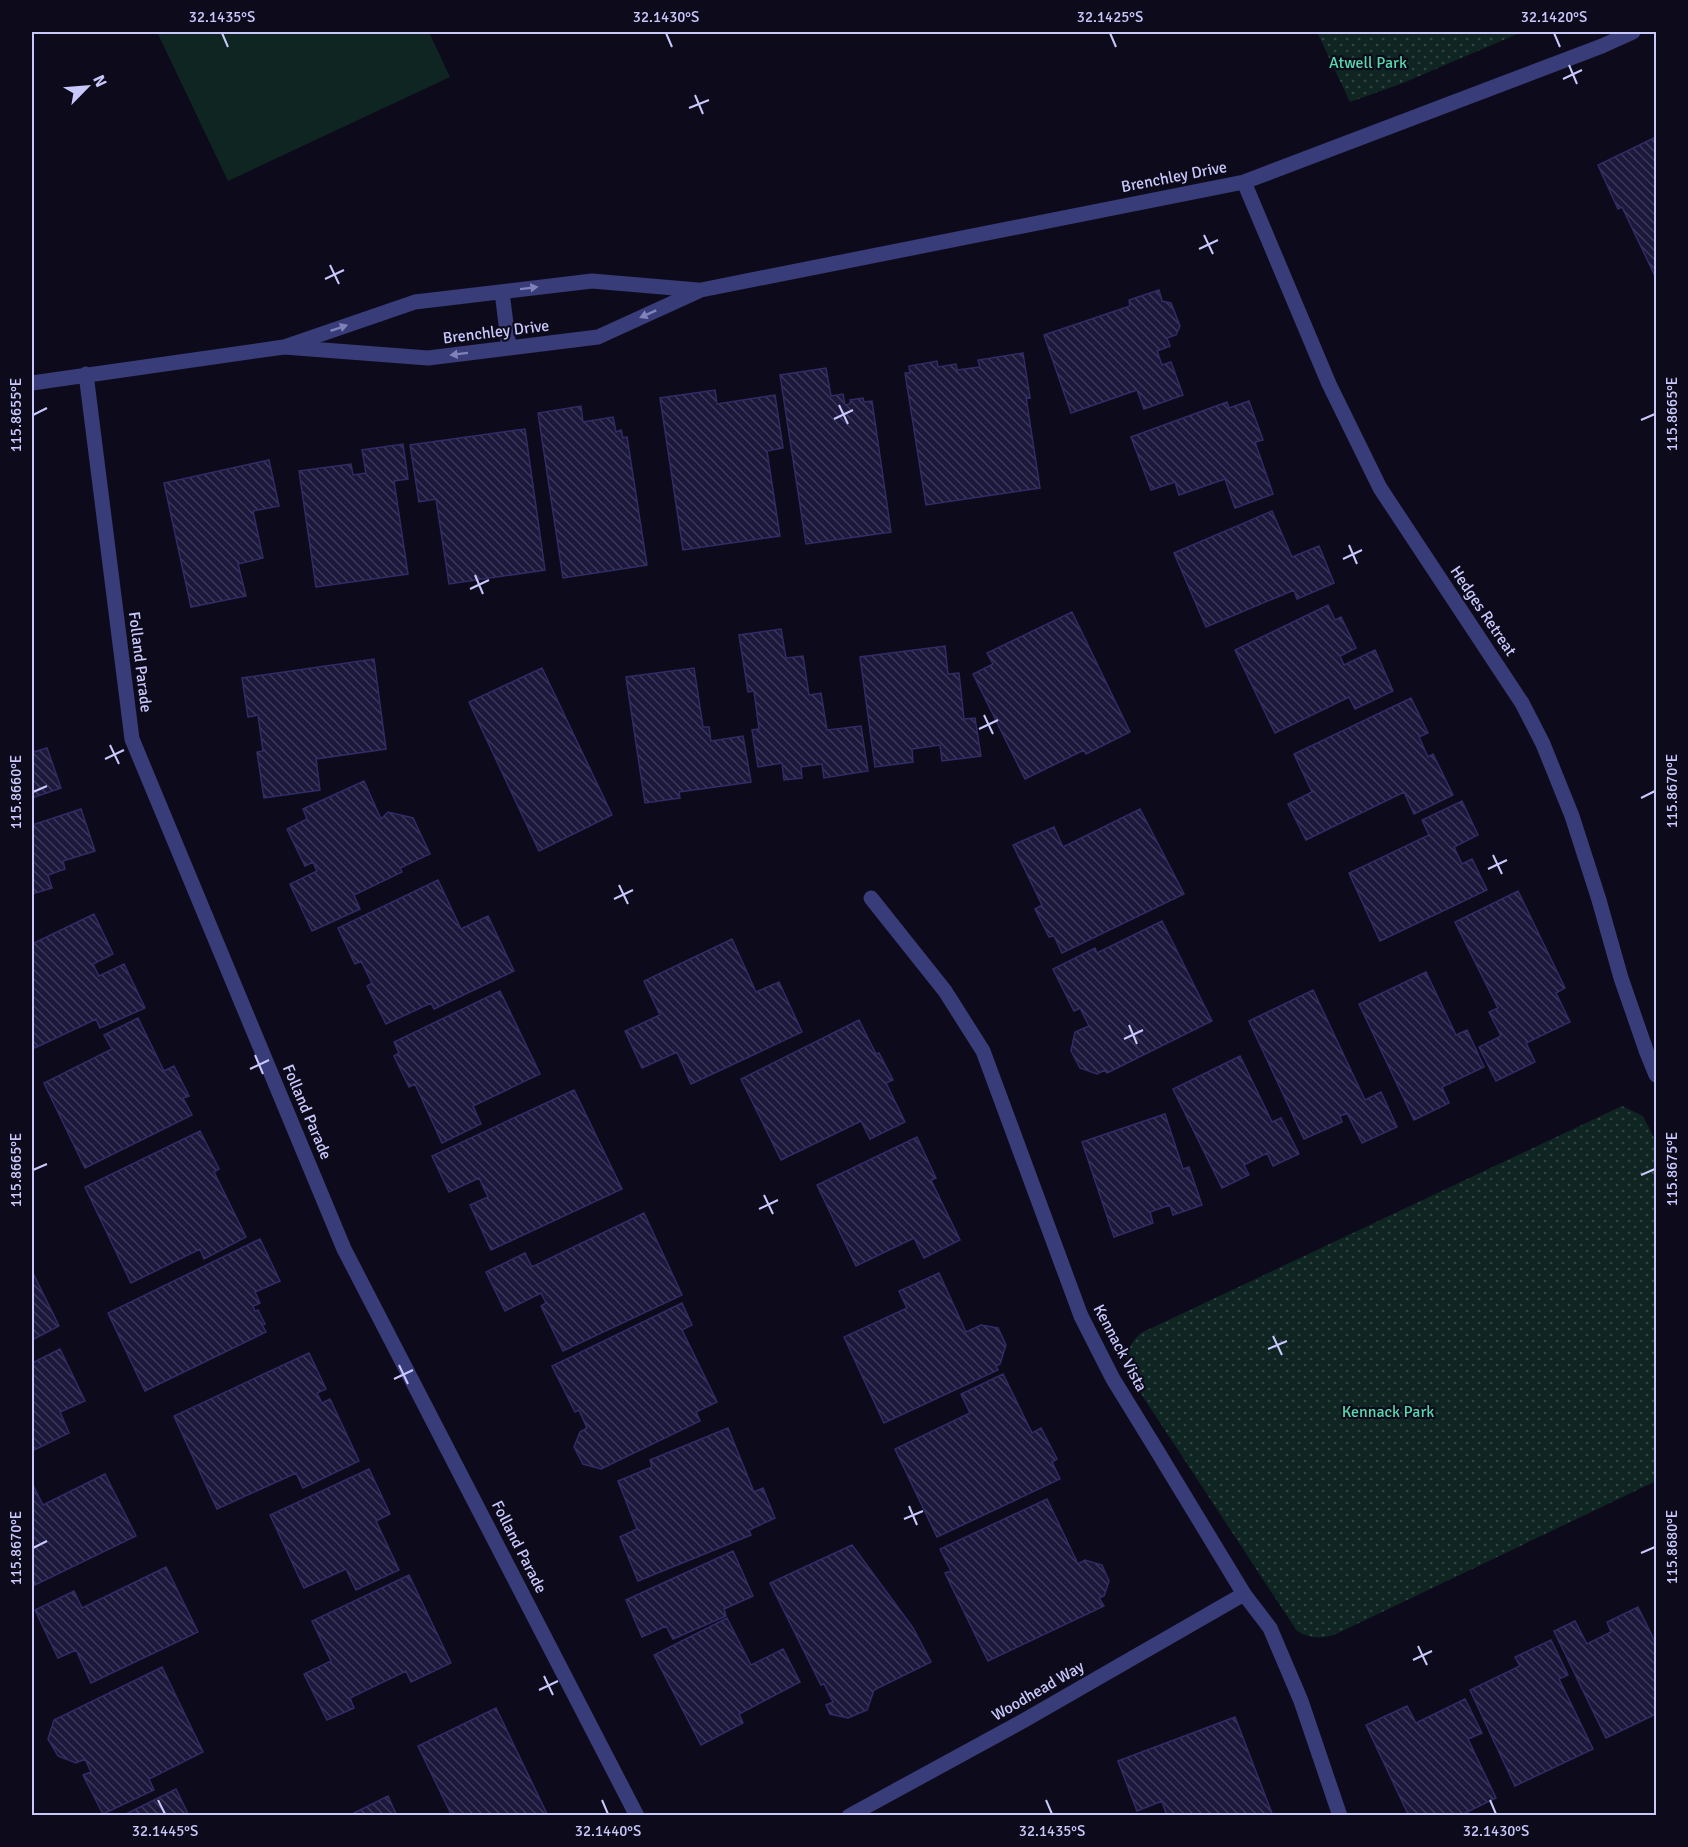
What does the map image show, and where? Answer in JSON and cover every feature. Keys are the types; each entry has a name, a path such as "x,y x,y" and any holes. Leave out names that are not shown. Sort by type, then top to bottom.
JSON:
{"street":[{"name":"Brenchley Drive","path":"284,347 428,358 598,337 701,290 1244,182 1602,46 1633,32"},
{"name":"Hedges Retreat","path":"1244,182 1329,384 1380,488 1522,703 1543,744 1572,816 1621,978 1656,1075"},
{"name":"Brenchley Drive","path":"32,383 284,347 415,302 592,281 701,290"},
{"path":"502,292 509,348"},
{"name":"Folland Parade","path":"86,374 132,739 344,1249 637,1815"},
{"name":"Kennack Vista","path":"871,898 945,991 983,1051 1081,1316 1113,1379 1244,1594 1269,1628 1301,1701 1340,1815"},
{"name":"Woodhead Way","path":"849,1815 1013,1726 1244,1594"}],"green space":[{"path":"157,32 429,32 450,77 228,181"},
{"name":"Atwell Park","path":"1317,32 1522,32 1403,83 1350,102"},
{"name":"Kennack Park","path":"1622,1106 1643,1116 1656,1142 1656,1481 1336,1634 1316,1637 1297,1631 1126,1371 1127,1355 1133,1341 1141,1333"}],"building":[{"path":"1656,137 1656,278 1622,207 1618,209 1598,165"},
{"path":"1159,290 1162,301 1171,303 1180,326 1176,335 1167,338 1170,346 1157,351 1162,365 1171,362 1183,395 1144,409 1137,390 1071,413 1044,335 1130,306 1129,300"},
{"path":"1023,353 1030,398 1026,397 1040,488 926,505 905,373 910,373 909,366 937,361 938,367 956,364 957,370 980,367 978,360"},
{"path":"826,368 831,396 843,394 845,405 850,404 850,400 863,398 864,402 872,401 891,532 806,544 780,375"},
{"path":"715,390 717,404 775,395 783,448 767,451 780,536 683,550 660,398"},
{"path":"1249,401 1263,440 1255,442 1273,494 1235,508 1225,479 1179,495 1175,482 1151,490 1131,437 1227,402 1229,408"},
{"path":"581,406 583,422 613,417 616,432 621,430 623,438 627,437 647,565 563,578 538,413"},
{"path":"525,429 545,570 449,584 436,499 419,502 410,445"},
{"path":"403,444 408,479 394,481 408,574 316,587 299,471 351,464 353,475 366,473 362,450"},
{"path":"269,460 279,506 253,511 263,558 238,564 246,596 191,607 164,483"},
{"path":"1272,511 1292,557 1319,546 1334,583 1297,599 1294,590 1206,627 1174,553"},
{"path":"1328,605 1335,620 1341,617 1356,648 1340,656 1344,665 1375,650 1393,691 1355,709 1349,697 1275,733 1235,650"},
{"path":"1072,612 1130,732 1086,754 1084,750 1025,779 973,674 993,664 987,653"},
{"path":"781,629 786,658 803,656 809,695 821,693 827,730 861,726 868,771 824,778 822,764 801,767 802,778 784,780 782,763 758,767 752,730 759,729 754,691 748,692 739,635"},
{"path":"945,646 948,674 959,673 964,719 975,718 981,756 942,761 940,745 912,749 913,762 875,767 860,657"},
{"path":"374,659 386,749 316,759 320,790 264,798 257,752 263,751 258,715 248,717 242,678"},
{"path":"542,668 612,815 539,851 469,702"},
{"path":"694,668 703,727 709,727 711,741 743,736 751,782 679,792 680,798 645,803 626,677"},
{"path":"1411,698 1428,733 1419,737 1428,757 1433,754 1453,795 1414,814 1404,792 1306,840 1288,804 1312,792 1294,754"},
{"path":"32,744 34,752 47,748 61,788 32,798"},
{"path":"364,781 381,819 388,812 413,818 430,854 400,868 402,872 354,895 360,909 312,931 290,884 317,871 313,862 305,866 287,829 307,819 303,809"},
{"path":"1462,801 1478,835 1454,847 1462,864 1472,859 1487,890 1380,941 1349,873 1429,835 1422,820"},
{"path":"81,809 95,851 63,861 65,869 48,875 52,888 32,894 32,825"},
{"path":"1140,809 1184,894 1062,953 1054,936 1049,937 1035,909 1042,905 1013,845 1054,827 1063,847"},
{"path":"438,880 461,929 488,916 514,971 434,1009 431,1003 386,1024 367,986 372,983 361,961 355,964 338,928"},
{"path":"1518,891 1565,988 1556,993 1570,1022 1526,1043 1535,1062 1496,1081 1479,1047 1501,1036 1489,1012 1498,1008 1455,922"},
{"path":"94,914 113,954 93,964 99,976 124,964 145,1008 100,1028 96,1019 35,1048 32,1042 32,944"},
{"path":"1162,921 1212,1021 1107,1073 1105,1070 1097,1074 1080,1068 1071,1051 1075,1032 1089,1026 1080,1008 1074,1011 1053,969 1095,948 1097,953"},
{"path":"732,939 756,992 779,982 802,1032 691,1084 677,1052 642,1068 625,1031 660,1015 644,981"},
{"path":"1426,972 1456,1035 1467,1030 1484,1067 1442,1087 1449,1103 1414,1120 1359,1004"},
{"path":"1313,990 1365,1100 1381,1092 1397,1127 1362,1143 1347,1113 1340,1116 1342,1122 1304,1139 1249,1021"},
{"path":"500,991 540,1074 473,1106 481,1124 442,1143 415,1084 409,1087 394,1056 399,1053 394,1042"},
{"path":"138,1018 164,1071 174,1066 189,1096 183,1098 192,1115 85,1168 44,1083 112,1049 104,1035"},
{"path":"859,1020 876,1054 879,1053 893,1080 886,1083 905,1122 870,1139 861,1121 781,1160 741,1079"},
{"path":"1240,1056 1272,1122 1281,1118 1299,1154 1273,1166 1267,1153 1244,1165 1249,1175 1222,1188 1173,1089"},
{"path":"574,1090 622,1189 491,1250 470,1205 488,1197 479,1178 449,1192 432,1156"},
{"path":"1165,1114 1183,1169 1189,1167 1202,1205 1173,1215 1170,1205 1150,1212 1153,1223 1114,1237 1082,1142"},
{"path":"200,1131 219,1169 214,1172 246,1237 204,1259 200,1249 131,1283 85,1187"},
{"path":"917,1137 936,1178 931,1180 960,1240 924,1258 914,1238 856,1266 817,1185"},
{"path":"644,1213 682,1295 563,1351 541,1306 546,1303 541,1293 505,1311 486,1272 525,1253 532,1267"},
{"path":"260,1239 280,1281 255,1292 260,1303 253,1306 255,1311 258,1310 265,1324 262,1325 266,1332 145,1391 108,1313"},
{"path":"939,1273 966,1332 981,1325 998,1328 1006,1345 1000,1364 996,1366 998,1370 884,1423 844,1337 907,1308 899,1291"},
{"path":"32,1274 59,1326 32,1340"},
{"path":"682,1303 692,1325 682,1330 717,1402 696,1412 700,1421 601,1469 583,1464 574,1447 580,1432 587,1428 579,1410 575,1412 552,1366"},
{"path":"60,1349 85,1401 60,1412 69,1433 32,1451 32,1363"},
{"path":"309,1353 326,1389 317,1393 322,1403 330,1399 359,1461 303,1488 296,1473 217,1509 174,1416"},
{"path":"1003,1374 1032,1433 1041,1428 1057,1459 1052,1462 1060,1479 937,1537 895,1449 970,1413 961,1394"},
{"path":"728,1428 754,1492 763,1488 775,1518 749,1530 751,1535 638,1581 620,1537 637,1529 618,1481 652,1467 650,1460"},
{"path":"369,1469 390,1514 376,1521 399,1570 356,1590 346,1569 304,1588 270,1515"},
{"path":"105,1474 136,1536 33,1586 32,1483 43,1505"},
{"path":"1047,1499 1078,1564 1085,1560 1102,1565 1109,1581 1104,1596 1099,1598 1104,1606 988,1661 945,1573 951,1571 940,1549"},
{"path":"852,1545 913,1628 931,1662 874,1690 867,1710 848,1718 830,1714 826,1705 833,1702 824,1684 821,1685 770,1583"},
{"path":"733,1551 753,1596 724,1609 726,1616 673,1639 666,1626 642,1637 626,1600"},
{"path":"166,1567 198,1632 91,1683 76,1650 58,1658 35,1610 74,1591 82,1608"},
{"path":"409,1575 451,1663 411,1682 406,1671 350,1698 354,1708 327,1720 304,1674 331,1661 312,1621"},
{"path":"1638,1607 1656,1644 1656,1714 1606,1738 1554,1631 1575,1621 1587,1644 1611,1632 1607,1622"},
{"path":"727,1618 751,1665 783,1649 800,1682 739,1714 743,1723 701,1745 654,1655"},
{"path":"1551,1640 1568,1675 1559,1679 1593,1749 1515,1786 1470,1690 1520,1666 1515,1657"},
{"path":"162,1667 203,1752 149,1779 154,1790 103,1814 83,1775 91,1772 85,1759 76,1763 58,1756 48,1739 54,1720"},
{"path":"1465,1699 1482,1733 1468,1739 1496,1798 1459,1816 1409,1816 1366,1725 1407,1706 1416,1723"},
{"path":"496,1708 548,1816 452,1816 418,1746"},
{"path":"1235,1717 1273,1816 1167,1816 1162,1801 1137,1811 1118,1761"},
{"path":"176,1789 189,1816 122,1816"},
{"path":"388,1796 397,1816 348,1816"}]}
